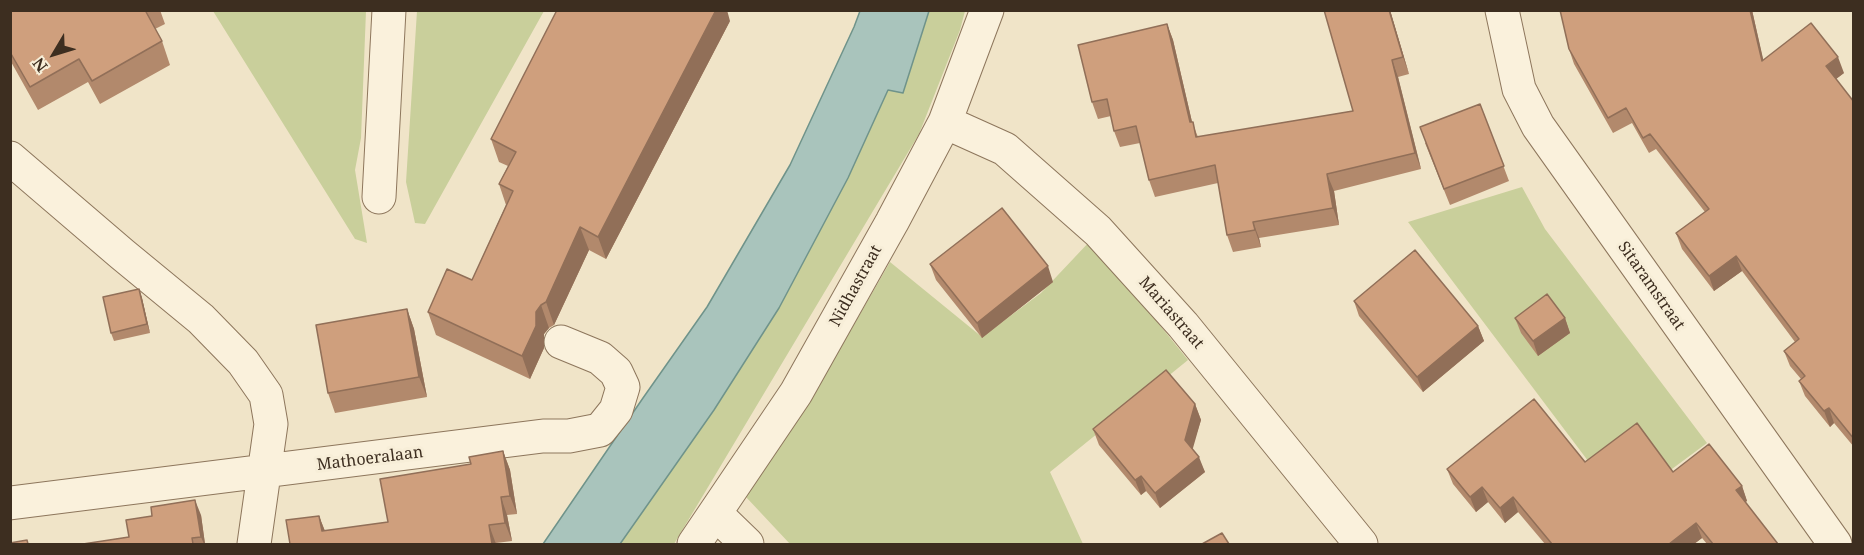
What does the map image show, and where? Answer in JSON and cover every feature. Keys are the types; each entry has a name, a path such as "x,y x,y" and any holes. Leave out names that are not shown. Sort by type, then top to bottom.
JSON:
{"street":[{"path":"379,197 389,10"},
{"name":"Nidhastraat","path":"694,544 796,393 945,122 987,10"},
{"name":"Sitaramstraat","path":"1502,10 1519,89 1538,126 1835,544"},
{"name":"Mariastraat","path":"945,122 1005,148 1098,231 1183,325 1361,544"},
{"path":"10,158 201,319 243,362 266,395 271,424 254,544"},
{"name":"Mathoeralaan","path":"10,503 264,473 543,436 569,436 600,430 616,410 623,387 616,372 600,358 561,342"},
{"path":"715,513 747,544"}],"green space":[{"path":"213,11 366,11 361,138 355,170 367,243 355,239"},
{"path":"417,11 544,11 425,224 415,223 406,182"},
{"path":"929,11 965,11 960,30 919,134 674,544 620,544 714,410 779,308 848,178 888,90 903,93"},
{"path":"1522,187 1545,229 1707,443 1622,506 1408,222"},
{"path":"1091,240 1188,360 1050,472 1083,544 790,544 746,497 807,406 890,262 982,337 1041,293"}],"water":[{"path":"860,11 929,11 903,93 888,90 848,178 779,308 714,410 620,544 543,544 707,307 790,165"}],"building":[{"path":"10,10 145,10 162,41 92,81 79,59 30,87 10,52"},
{"path":"557,10 716,10 598,237 580,227 546,302 536,312 536,326 522,356 428,312 447,269 472,280 513,191 499,184 516,152 491,139"},
{"path":"1324,10 1389,10 1403,57 1392,60 1415,153 1327,174 1333,208 1253,222 1255,230 1227,235 1215,165 1149,180 1136,126 1114,131 1107,99 1092,102 1078,45 1167,24 1190,122 1193,122 1196,137 1353,111"},
{"path":"1560,10 1750,10 1762,61 1811,23 1838,57 1826,66 1854,102 1854,439 1829,408 1824,411 1799,381 1805,376 1784,351 1799,339 1736,256 1709,276 1676,233 1709,209 1650,134 1643,138 1626,108 1608,118 1569,49"},
{"path":"1480,104 1504,166 1444,189 1420,127"},
{"path":"1002,208 1048,266 977,323 930,264"},
{"path":"1415,250 1478,326 1417,377 1354,301"},
{"path":"139,289 147,324 111,333 103,297"},
{"path":"1547,294 1565,318 1533,341 1515,318"},
{"path":"407,309 419,377 328,393 316,325"},
{"path":"1166,370 1195,404 1185,440 1199,457 1155,493 1141,476 1135,480 1093,429"},
{"path":"1534,399 1585,462 1637,423 1673,472 1709,444 1742,486 1736,490 1778,544 1713,544 1696,523 1669,544 1552,544 1513,497 1500,508 1482,487 1470,497 1447,469"},
{"path":"503,451 510,496 501,497 505,523 489,525 492,544 290,544 286,520 319,516 322,531 388,522 380,479 471,464 469,457"},
{"path":"195,500 201,537 192,538 193,544 83,544 129,537 126,520 152,516 151,507"},
{"path":"1222,533 1229,544 1202,544"},
{"path":"27,540 28,544 10,544 10,543"}]}
